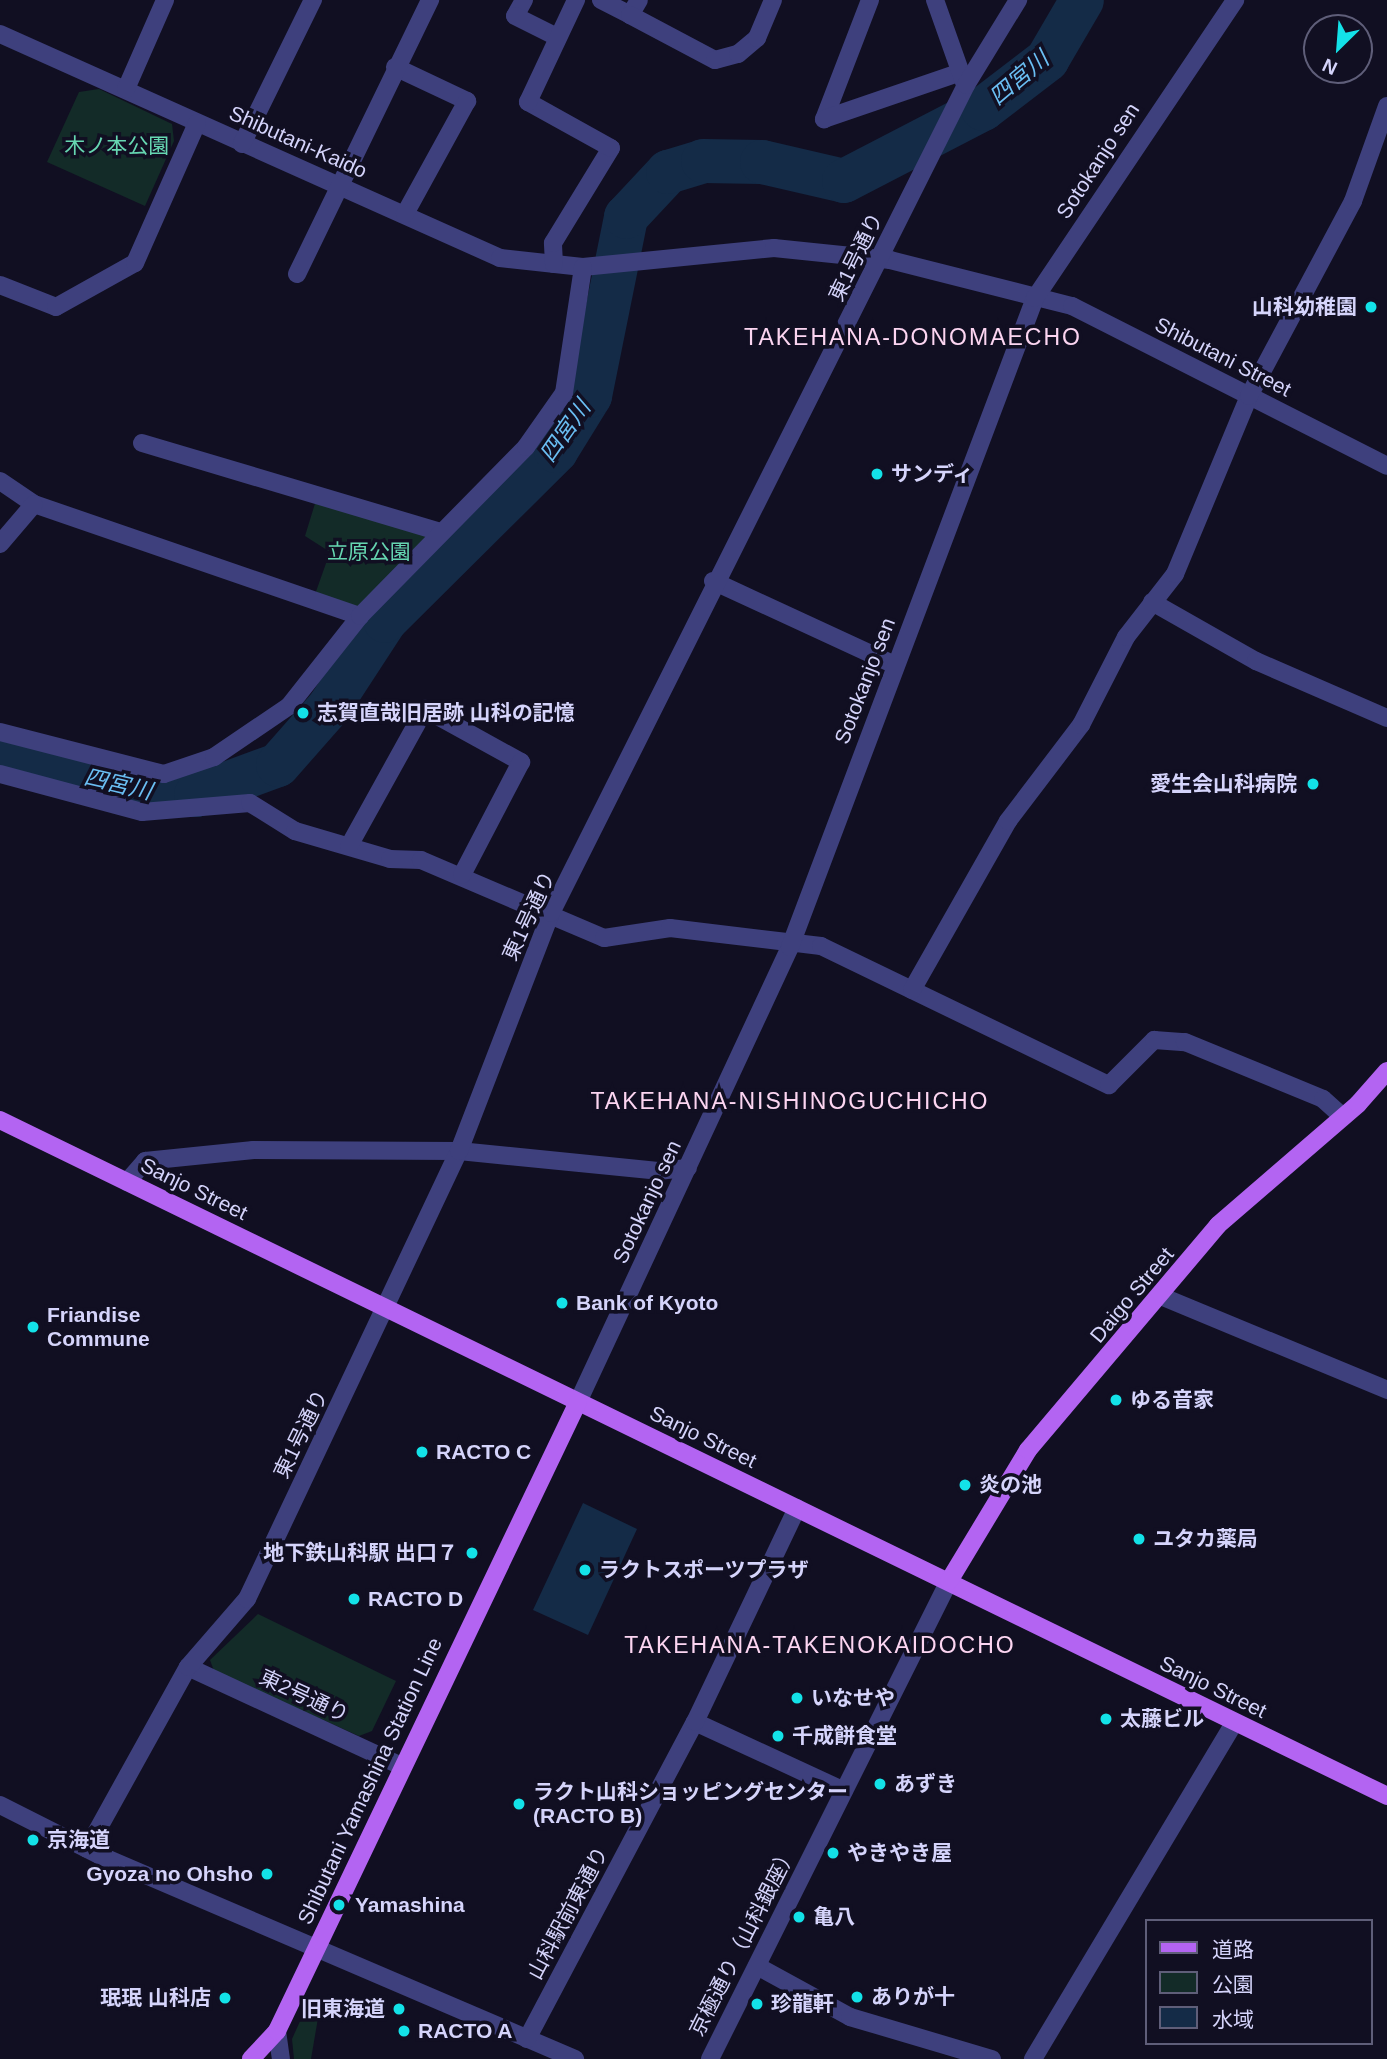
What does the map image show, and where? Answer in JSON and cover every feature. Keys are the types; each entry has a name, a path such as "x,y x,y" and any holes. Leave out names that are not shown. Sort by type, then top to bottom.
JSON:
{"main road":[{"name":"Daigo Street","path":"949,1581 1028,1450 1163,1297 1218,1225 1342,1116 1387,1071"},
{"name":"Sanjo Street","path":"0,1120 1387,1796"},
{"name":"Shibutani Yamashina Station Line","path":"251,2059 277,2031 401,1766 578,1402"}],"street":[{"path":"126,89 165,0"},
{"path":"242,144 313,0"},
{"path":"297,274 336,184 430,0"},
{"path":"524,0 515,16 557,37"},
{"path":"554,264 553,243 611,148 528,102 576,0"},
{"path":"601,0 635,7 715,60 738,54 757,38 774,0"},
{"path":"870,0 824,119 963,79 935,0"},
{"name":"東1号通り","path":"87,1849 188,1667 247,1599 387,1309 459,1151 551,913 713,581 881,260 963,79 1018,0"},
{"name":"Sotokanjo sen","path":"578,1402 790,947 1035,298 1236,0"},
{"name":"Shibutani-Kaido","path":"0,34 500,258 583,267 647,257 774,248 881,260"},
{"path":"395,66 467,101 405,214"},
{"path":"912,990 1008,821 1081,725 1126,637 1175,574 1249,396 1353,201 1387,106"},
{"path":"0,285 56,307 135,263 197,122"},
{"name":"Shibutani Street","path":"881,260 1072,306 1387,466"},
{"path":"0,732 164,774 214,757 289,706 360,615 526,447 564,393 583,267"},
{"path":"142,443 441,532"},
{"path":"0,481 34,504 360,615"},
{"path":"0,544 34,504"},
{"path":"713,581 895,665"},
{"path":"1152,602 1256,661 1387,718"},
{"path":"349,846 425,709 521,762 462,875"},
{"path":"0,774 142,812 250,803 295,831 462,875 604,938 670,928 790,947 821,946 1109,1085 1154,1040 1185,1042 1323,1099 1342,1116"},
{"path":"127,1182 145,1161 253,1150 459,1151 658,1171 688,1168"},
{"path":"1163,1297 1387,1390"},
{"name":"山科駅前東通り","path":"527,2039 695,1721 797,1508"},
{"name":"京極通り（山科銀座）","path":"710,2059 949,1581"},
{"name":"東2号通り","path":"188,1667 401,1766"},
{"path":"695,1721 844,1791"},
{"path":"1033,2059 1234,1723"},
{"path":"0,1805 87,1849 575,2059"},
{"path":"757,1966 850,2017 992,2059"},
{"path":"277,2031 281,2059"}],"green space":[{"name":"木ノ本公園","path":"99,89 172,124 174,141 145,206 47,162 79,92"},
{"name":"立原公園","path":"317,497 441,532 360,616 313,600 330,552 305,536"},
{"path":"258,1614 396,1681 372,1731 359,1736 214,1671 210,1660"},
{"path":"306,2008 318,2018 311,2059 294,2059 292,2039"}],"water":[{"name":"ラクトスポーツプラザ","path":"583,1503 637,1529 588,1635 533,1610"}],"waterway":[{"name":"四宮川","path":"0,751 142,794 196,795 278,765 329,707 385,621 556,451 590,396 626,217 668,172 703,161 762,162 844,181 983,109 1047,60 1082,0"}],"place":[{"name":"山科幼稚園","path":"1371,307"},
{"name":"サンディ","path":"877,474"},
{"name":"志賀直哉旧居跡 山科の記憶","path":"303,713"},
{"name":"愛生会山科病院","path":"1313,784"},
{"name":"Bank of Kyoto","path":"562,1303"},
{"name":"Friandise Commune","path":"33,1327"},
{"name":"ゆる音家","path":"1116,1400"},
{"name":"RACTO C","path":"422,1452"},
{"name":"炎の池","path":"965,1485"},
{"name":"ユタカ薬局","path":"1139,1539"},
{"name":"地下鉄山科駅 出口７","path":"472,1553"},
{"name":"ラクトスポーツプラザ","path":"585,1570"},
{"name":"RACTO D","path":"354,1599"},
{"name":"いなせや","path":"797,1698"},
{"name":"太藤ビル","path":"1106,1719"},
{"name":"千成餅食堂","path":"778,1736"},
{"name":"あずき","path":"880,1784"},
{"name":"ラクト山科ショッピングセンター (RACTO B)","path":"519,1804"},
{"name":"京海道","path":"33,1840"},
{"name":"やきやき屋","path":"833,1853"},
{"name":"Gyoza no Ohsho","path":"267,1874"},
{"name":"Yamashina","path":"339,1905"},
{"name":"亀八","path":"799,1917"},
{"name":"ありが十","path":"857,1997"},
{"name":"珉珉 山科店","path":"225,1998"},
{"name":"珍龍軒","path":"757,2004"},
{"name":"旧東海道","path":"399,2009"},
{"name":"RACTO A","path":"404,2031"}],"district":[{"name":"TAKEHANA-DONOMAECHO","path":"913,337"},
{"name":"TAKEHANA-NISHINOGUCHICHO","path":"790,1101"},
{"name":"TAKEHANA-TAKENOKAIDOCHO","path":"820,1645"}]}
